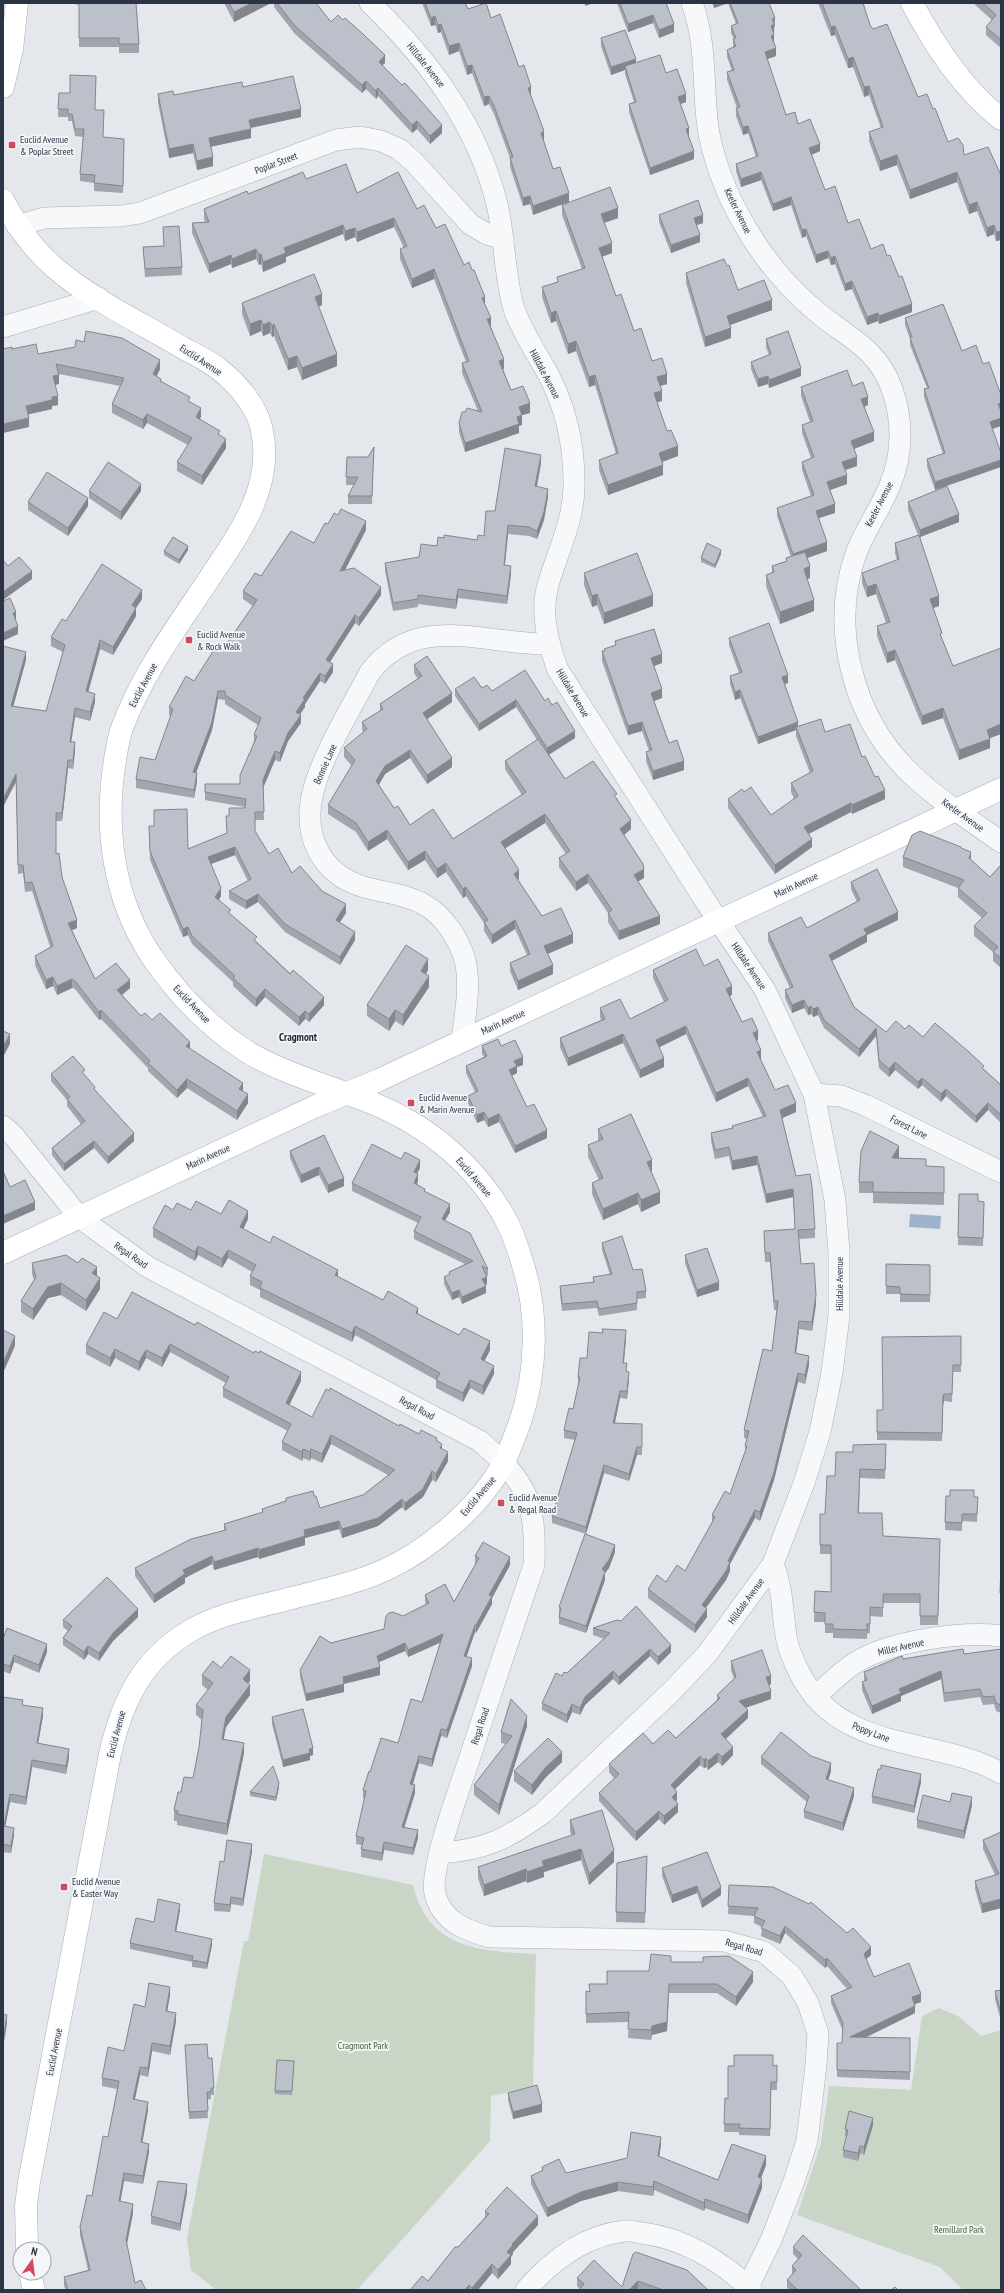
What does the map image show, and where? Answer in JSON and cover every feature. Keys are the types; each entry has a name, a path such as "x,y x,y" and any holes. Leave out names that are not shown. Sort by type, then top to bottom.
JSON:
{"street":[{"path":"3,87 12,50 17,3"},
{"name":"Hilldale Avenue","path":"370,3 388,20 438,77 459,110 475,141 497,204 514,309 530,345 548,375 566,413 572,448 574,484 572,510 567,530 547,586 545,613 549,644 558,670 719,922 765,990 814,1094 835,1200 839,1252 839,1316 832,1373 820,1432 804,1483 773,1564 707,1654 671,1692 544,1812 520,1830 499,1842 463,1851 440,1853"},
{"name":"Keeler Avenue","path":"692,3 704,58 707,122 714,154 727,191 743,224 768,262 791,288 812,309 847,333 879,361 892,389 900,426 900,454 890,486 856,552 846,596 845,632 853,681 874,728 906,769 956,810 1001,842"},
{"path":"912,3 929,34 954,70 972,92 1001,119"},
{"name":"Poplar Street","path":"18,226 44,218 121,216 140,213 336,140 360,137 381,141 399,149 414,162 470,224 487,234 503,239"},
{"name":"Euclid Avenue","path":"3,200 18,226 58,270 98,298 219,369 245,394 262,428 264,464 256,499 239,534 162,650 137,692 120,734 110,791 110,836 117,876 133,922 146,948 164,974 205,1019 246,1051 400,1115 438,1138 467,1166 490,1194 510,1226 526,1272 534,1336 530,1385 521,1419 504,1462 490,1483 459,1518 426,1546 389,1568 352,1582 217,1619 190,1630 163,1650 141,1675 122,1709 110,1754 29,2182 26,2206 27,2241"},
{"path":"3,327 98,298"},
{"name":"Bonnie Lane","path":"462,1041 468,979 465,960 458,942 443,920 425,905 403,896 365,887 345,880 324,862 313,841 310,819 313,793 321,769 370,672 379,661 392,651 410,642 433,635 452,635 526,645 549,644"},
{"name":"Marin Avenue","path":"3,1253 719,922 1001,788"},
{"name":"Forest Lane","path":"814,1094 841,1096 865,1105 1001,1172"},
{"name":"Regal Road","path":"3,1126 13,1135 80,1218 148,1267 480,1441 504,1462 519,1481 528,1497 535,1534 534,1565 452,1811 440,1853 434,1884 435,1894 448,1918 466,1930 489,1937 724,1941 764,1952 792,1976 808,2003 818,2033 816,2065 807,2141 794,2181 777,2225 750,2288"},
{"name":"Poppy Lane","path":"773,1564 783,1595 785,1631 799,1672 815,1697 840,1720 866,1733 902,1744 959,1756 990,1766 1001,1773"},
{"name":"Miller Avenue","path":"815,1697 854,1664 889,1648 974,1634 1001,1636"},
{"path":"526,2290 543,2270 567,2252 589,2242 624,2231 663,2235 699,2250 750,2288"}],"green space":[{"name":"Cragmont Park","path":"264,1854 413,1885 421,1907 431,1923 444,1935 460,1943 477,1948 536,1954 533,2087 491,2096 490,2141 357,2290 216,2290 191,2270 187,2238 244,1941 248,1941"},
{"name":"Remillard Park","path":"939,2008 958,2016 981,2036 1001,2030 1001,2290 963,2290 940,2267 797,2215 821,2143 829,2086 911,2090 922,2016"}],"water":[{"path":"910,1214 941,1216 940,1229 909,1227"}],"building":[{"path":"79,3 136,3 139,44 119,44 119,38 79,38"},
{"path":"229,3 252,3 234,12"},
{"path":"277,3 316,3 331,22 338,15 343,20 345,18 385,55 379,62 402,85 405,83 442,125 430,136 417,121 412,125 378,88 376,91 366,81 362,85 295,26"},
{"path":"425,3 465,3 468,9 486,3 491,18 500,14 519,67 524,65 531,87 528,88 544,131 541,133 553,169 560,167 569,193 533,206 530,196 523,198 510,158 513,157 489,96 484,97 472,65 467,66 459,43 449,46 441,24 438,25 435,16 431,18"},
{"path":"620,3 666,3 674,24 659,30 653,15 628,24"},
{"path":"730,3 769,3 775,18 772,19 774,24 771,26 774,34 771,36 776,48 765,52 786,115 795,112 798,124 810,119 820,144 809,148 825,190 835,186 848,223 859,219 871,249 883,244 887,256 890,255 899,277 902,276 912,304 879,316 878,313 867,317 852,281 845,284 835,256 831,258 828,251 816,255 806,229 802,230 791,197 773,204 761,172 741,179 736,164 758,156 748,126 743,127 736,108 740,107 727,72 734,70 727,50 736,46 733,39 736,38 731,26 738,23"},
{"path":"822,3 863,3 870,25 873,29 887,24 918,97 927,94 933,109 935,108 948,142 958,138 963,145 964,155 988,147 1001,175 1001,231 996,232 994,225 987,228 977,202 969,205 957,172 910,190 897,155 880,161 869,132 883,127 869,86 864,87 853,57 848,59 835,26 831,27"},
{"path":"983,3 1001,3 1001,40 986,27 996,15"},
{"path":"625,30 636,59 611,67 601,38"},
{"path":"660,55 666,73 677,69 686,94 678,97 689,128 686,129 694,151 650,168 629,104 636,102 625,66"},
{"path":"70,75 96,76 95,110 104,110 103,137 124,139 123,186 94,183 95,175 80,174 84,129 75,129 72,114 68,114 68,109 58,109 59,93 70,93"},
{"path":"293,76 301,109 249,120 251,129 209,138 213,157 197,161 193,144 169,149 158,94 173,91 174,95 242,82 243,87"},
{"path":"346,164 357,193 398,172 417,209 424,205 436,228 445,224 464,265 469,262 472,270 474,270 485,297 482,298 491,318 487,319 504,359 499,361 511,390 523,386 530,403 519,407 522,415 517,417 519,424 465,443 459,423 462,412 465,412 467,408 482,412 462,363 469,361 434,269 412,279 400,249 407,246 394,218 357,232 355,228 345,231 343,225 284,248 286,253 263,262 261,254 259,255 256,249 232,259 231,255 209,264 192,223 209,222 204,209 247,191 248,194 303,172 306,179"},
{"path":"610,187 618,208 601,214 612,243 599,248 616,296 621,294 634,331 641,328 652,361 662,358 667,374 657,377 662,391 654,393 667,431 671,430 678,446 659,453 663,465 608,485 599,460 618,453 595,375 589,377 576,341 568,344 556,311 551,313 542,287 558,282 557,277 585,268 562,205"},
{"path":"698,200 703,215 694,218 700,235 671,245 659,215"},
{"path":"179,226 182,267 145,269 143,247 164,246 163,227"},
{"path":"724,259 727,266 729,265 738,290 764,280 772,300 727,316 731,328 705,337 686,273"},
{"path":"314,274 322,294 315,297 337,354 302,368 297,356 288,359 274,324 272,326 270,322 263,325 261,320 250,324 242,303"},
{"path":"943,304 962,351 976,345 983,364 989,362 1001,395 1001,403 998,404 1001,411 1001,418 990,422 1001,453 1001,460 935,482 927,459 945,453 924,389 929,388 910,338 912,337 905,318"},
{"path":"86,331 122,338 160,360 153,374 161,379 160,381 190,397 188,401 201,408 196,417 220,431 218,434 226,439 202,476 177,462 192,438 147,414 143,420 112,404 124,378 56,364 59,375 53,376 58,396 52,397 52,400 26,406 29,418 3,424 3,349 12,347 12,349 36,344 38,354 75,347 76,340 84,342"},
{"path":"788,331 801,368 769,380 768,376 758,379 751,362 771,354 766,339"},
{"path":"847,370 853,386 863,382 868,397 861,399 874,432 851,441 857,457 842,462 847,475 827,482 835,504 816,511 827,542 793,554 777,508 814,495 802,462 814,457 802,425 813,421 801,387"},
{"path":"374,447 372,496 348,496 358,477 346,477 347,457 368,457"},
{"path":"505,448 541,455 535,486 548,489 544,512 537,531 529,527 508,525 504,565 511,566 507,596 458,589 456,600 418,595 418,599 393,603 385,563 419,557 421,544 437,546 438,537 444,538 444,535 477,540 478,535 484,536 486,511 495,511"},
{"path":"108,462 141,484 121,512 89,491"},
{"path":"47,472 88,498 68,528 28,502"},
{"path":"947,486 959,514 920,530 908,502"},
{"path":"341,509 366,521 340,571 354,568 381,587 359,618 355,615 326,660 333,664 325,676 320,673 303,698 305,699 296,712 301,715 288,733 280,753 275,751 263,780 264,812 255,812 255,831 269,854 278,848 292,873 300,866 322,891 346,904 336,920 355,932 340,957 285,924 258,894 246,901 229,891 251,879 235,847 208,857 221,888 215,897 231,910 228,912 257,937 254,940 290,974 293,970 324,997 309,1014 305,1011 299,1017 265,989 256,999 233,978 235,976 192,936 188,927 183,929 150,851 149,826 154,826 154,810 187,809 188,849 227,833 226,816 229,816 229,808 245,808 246,799 205,792 205,784 240,784 240,775 257,736 254,735 261,718 225,695 225,691 218,691 212,722 193,772 197,773 194,790 136,779 140,757 155,760 173,709 169,707 186,676 194,681 219,642 225,646 257,600 243,591 255,573 261,576 291,531 314,543 325,523 328,524 334,513 338,515"},
{"path":"919,535 939,596 930,599 942,633 940,634 953,666 1001,648 1001,724 987,730 990,739 959,750 943,708 922,716 895,650 887,653 877,626 890,622 876,584 867,587 862,573 899,559 895,543"},
{"path":"173,537 188,546 179,560 164,551"},
{"path":"707,543 721,550 715,565 701,558"},
{"path":"805,552 810,566 804,569 814,600 780,612 766,575 774,572 772,566 787,561 786,558"},
{"path":"637,553 653,595 604,613 597,594 592,596 584,573"},
{"path":"19,557 32,571 3,592 3,560 8,566"},
{"path":"102,564 142,590 132,605 136,608 113,647 100,640 86,691 95,694 90,712 75,708 70,742 75,742 73,760 68,760 62,813 56,813 56,854 59,853 62,877 77,920 68,923 95,979 116,963 130,980 117,990 141,1016 145,1013 152,1020 160,1013 190,1042 186,1046 243,1083 239,1089 248,1094 237,1111 187,1079 177,1090 148,1063 150,1061 101,1010 99,1012 75,981 72,979 57,986 53,977 46,980 35,956 53,946 32,882 25,883 23,865 18,865 16,774 3,799 3,646 26,652 11,706 46,711 65,645 51,637 62,619 66,621"},
{"path":"10,598 16,612 13,613 18,626 3,633 3,601"},
{"path":"769,623 788,675 782,677 798,722 758,737 740,690 735,692 730,676 742,672 729,638"},
{"path":"654,629 662,654 651,658 662,689 651,693 669,743 677,740 684,761 653,771 646,752 652,750 642,722 628,726 602,651 616,645 615,641"},
{"path":"427,656 452,693 423,713 452,758 427,775 410,750 385,766 376,781 394,808 398,806 410,825 433,809 453,839 526,792 505,761 538,739 565,779 593,761 617,794 614,795 631,820 620,829 643,864 644,869 634,875 660,916 619,931 608,913 612,910 588,874 576,882 559,858 570,851 545,814 501,842 519,870 514,874 542,916 561,908 573,934 544,946 553,965 518,981 510,963 530,954 515,920 492,935 484,922 488,920 466,887 463,889 446,863 437,869 425,851 408,862 387,830 368,842 356,823 328,805 355,760 344,748 367,729 362,722 383,709 380,704 422,676 414,665"},
{"path":"525,670 545,701 548,698 552,705 557,702 575,731 547,748 516,700 479,724 455,689 474,677 482,688 487,685 492,691"},
{"path":"821,719 825,732 850,724 862,757 865,756 875,777 878,776 885,790 852,805 851,803 804,827 812,839 775,865 728,799 742,789 744,792 751,787 771,815 798,796 791,783 813,771 796,727"},
{"path":"920,831 971,852 969,858 990,877 1001,866 1001,958 993,952 998,947 974,926 987,913 958,888 964,880 903,857 912,835"},
{"path":"877,869 898,912 864,929 867,934 829,955 854,1007 886,1032 896,1021 905,1029 909,1025 923,1037 935,1023 984,1066 982,1068 1001,1085 1001,1115 988,1103 976,1116 946,1089 941,1094 922,1078 918,1082 895,1062 889,1069 879,1060 876,1028 859,1049 824,1020 818,1007 813,1009 811,1006 808,1008 804,1000 792,1005 785,990 793,987 768,933 801,917 807,928 860,900 851,882"},
{"path":"406,945 428,959 421,971 429,976 403,1015 395,1010 389,1019 367,1005"},
{"path":"696,949 704,966 718,959 732,986 726,989 742,1022 752,1018 758,1031 753,1033 761,1050 757,1052 775,1090 788,1085 796,1103 780,1110 796,1176 810,1174 815,1229 798,1230 801,1264 814,1263 816,1295 812,1322 799,1321 795,1353 809,1356 805,1375 798,1373 774,1472 760,1512 755,1510 728,1561 730,1562 726,1571 702,1605 707,1609 695,1625 648,1589 657,1575 666,1582 677,1565 685,1571 715,1517 712,1515 725,1491 730,1494 747,1446 745,1446 749,1431 744,1430 763,1349 772,1351 778,1301 774,1301 770,1253 765,1253 764,1231 795,1229 793,1189 766,1194 757,1156 732,1161 729,1147 715,1150 711,1133 733,1128 732,1126 766,1116 748,1078 716,1093 686,1026 656,1040 664,1058 640,1070 623,1034 568,1058 560,1038 605,1019 600,1008 620,999 630,1019 668,1000 653,970"},
{"path":"3,1031 10,1034 3,1047"},
{"path":"498,1039 501,1046 515,1040 523,1057 514,1061 517,1066 509,1070 527,1107 534,1104 547,1130 515,1146 499,1114 488,1119 484,1112 477,1115 468,1096 478,1091 466,1066 487,1056 482,1046"},
{"path":"73,1056 85,1070 82,1072 95,1087 94,1089 134,1133 108,1157 94,1141 64,1164 52,1148 85,1121 67,1099 70,1097 51,1074"},
{"path":"631,1114 652,1160 647,1162 660,1192 641,1200 638,1193 603,1209 592,1183 603,1178 588,1145 603,1139 598,1129"},
{"path":"870,1131 899,1146 892,1158 926,1159 926,1166 944,1167 944,1193 873,1192 873,1182 859,1182 861,1151"},
{"path":"324,1135 344,1178 328,1185 319,1167 301,1175 290,1151"},
{"path":"372,1144 401,1159 405,1152 420,1160 414,1172 418,1174 414,1183 425,1189 424,1191 450,1204 442,1219 470,1233 488,1269 482,1266 487,1277 482,1279 486,1286 462,1297 459,1290 452,1293 444,1277 450,1274 449,1272 473,1261 414,1231 421,1217 352,1183"},
{"path":"3,1171 10,1187 25,1180 35,1202 3,1216"},
{"path":"959,1194 978,1194 978,1201 984,1202 983,1238 958,1237"},
{"path":"229,1200 248,1211 240,1227 270,1243 273,1236 338,1270 335,1275 383,1300 388,1291 418,1308 416,1313 459,1335 464,1328 490,1341 481,1359 494,1366 483,1386 470,1380 463,1393 436,1380 440,1373 355,1326 352,1333 260,1288 262,1282 250,1276 256,1265 228,1250 222,1259 198,1246 195,1252 153,1228 165,1205 173,1210 177,1203 191,1210 196,1201 221,1214"},
{"path":"622,1236 633,1270 642,1269 646,1291 637,1292 637,1303 599,1309 597,1301 562,1304 560,1286 594,1282 593,1277 612,1274 602,1243"},
{"path":"707,1248 719,1282 697,1290 685,1255"},
{"path":"66,1255 78,1263 82,1258 97,1267 92,1273 100,1278 86,1300 61,1283 48,1287 33,1309 21,1301 36,1277 32,1263"},
{"path":"886,1264 930,1265 930,1295 900,1294 900,1287 886,1286"},
{"path":"132,1292 195,1325 197,1322 254,1353 255,1351 259,1353 260,1351 301,1372 286,1403 312,1417 326,1389 329,1391 330,1388 399,1426 400,1424 419,1434 421,1430 437,1438 436,1440 442,1444 440,1448 448,1452 436,1474 432,1471 423,1489 405,1503 402,1499 378,1518 342,1529 339,1521 304,1530 305,1536 259,1550 258,1548 214,1562 212,1556 183,1570 185,1574 154,1595 135,1568 191,1539 226,1530 224,1524 263,1512 262,1509 286,1501 286,1498 313,1491 320,1508 363,1495 395,1470 331,1435 322,1454 311,1449 310,1452 303,1449 302,1452 282,1442 291,1424 223,1388 229,1377 170,1344 162,1358 146,1350 139,1362 115,1349 110,1358 86,1345 104,1312 117,1319"},
{"path":"602,1329 626,1330 623,1363 627,1363 626,1371 629,1372 627,1391 620,1391 613,1423 642,1424 642,1447 637,1447 629,1474 604,1465 586,1527 552,1516 577,1433 564,1430 569,1408 573,1409 580,1377 578,1377 580,1358 587,1358 589,1332 603,1333"},
{"path":"3,1330 15,1336 3,1363"},
{"path":"961,1336 961,1365 953,1365 952,1394 944,1394 943,1397 942,1433 877,1432 877,1410 883,1410 882,1337"},
{"path":"886,1444 885,1470 860,1469 858,1513 882,1513 883,1536 940,1539 938,1616 920,1616 920,1594 883,1594 883,1608 870,1607 870,1624 867,1624 867,1630 833,1629 833,1624 825,1624 825,1613 814,1612 815,1591 831,1592 831,1545 820,1545 820,1514 825,1514 827,1476 835,1476 836,1452 853,1452 853,1445"},
{"path":"950,1490 974,1490 974,1497 978,1497 977,1514 962,1514 962,1523 945,1522 946,1496 950,1496"},
{"path":"585,1534 615,1545 609,1560 602,1569 605,1572 586,1626 559,1617 561,1608 559,1607"},
{"path":"483,1542 510,1557 489,1595 492,1596 475,1625 464,1656 472,1658 447,1730 441,1729 432,1759 419,1756 410,1784 415,1785 402,1827 418,1830 413,1848 384,1842 382,1853 361,1849 364,1838 356,1836 366,1791 363,1790 381,1738 398,1743 411,1699 422,1702 443,1634 408,1650 405,1643 377,1656 380,1667 343,1677 344,1684 306,1694 300,1670 320,1636 331,1643 384,1629 386,1616 389,1613 393,1612 403,1616 429,1603 425,1595 445,1584 454,1602 479,1558 475,1556"},
{"path":"1001,1564 1001,1593 1000,1593"},
{"path":"107,1577 138,1609 113,1633 99,1653 88,1646 84,1652 63,1638 72,1626 63,1620"},
{"path":"636,1606 671,1645 658,1657 650,1649 619,1677 613,1671 585,1697 580,1708 572,1704 567,1715 542,1703 556,1673 562,1676 564,1672 567,1673 610,1633 593,1628 617,1620 621,1621"},
{"path":"7,1628 47,1644 39,1665 14,1655 10,1666 3,1664 3,1639"},
{"path":"963,1649 964,1654 1001,1649 1001,1705 996,1703 994,1696 983,1697 980,1689 944,1693 941,1671 899,1689 901,1693 872,1706 862,1682 867,1680 864,1672 902,1656 903,1659"},
{"path":"762,1650 771,1676 766,1677 771,1691 739,1701 748,1710 721,1734 733,1747 722,1757 718,1753 708,1761 706,1758 704,1760 700,1756 671,1785 677,1792 672,1797 678,1804 664,1816 659,1811 636,1832 599,1793 619,1774 609,1764 643,1733 653,1744 668,1730 676,1738 720,1698 717,1695 736,1677 731,1661"},
{"path":"231,1656 250,1670 243,1679 250,1685 226,1717 222,1739 244,1743 227,1824 177,1814 178,1811 174,1810 178,1792 181,1792 184,1777 193,1778 199,1747 203,1710 196,1705 213,1683 202,1675 213,1661 221,1668"},
{"path":"3,1697 23,1700 22,1705 43,1708 37,1743 69,1749 66,1766 32,1760 26,1797 10,1794 4,1826 14,1828 11,1846 3,1844"},
{"path":"511,1699 527,1716 499,1805 474,1785 512,1736 501,1732"},
{"path":"303,1709 313,1748 309,1749 310,1753 283,1760 272,1717"},
{"path":"781,1732 811,1756 831,1763 826,1779 854,1788 843,1823 804,1811 809,1796 761,1757"},
{"path":"548,1738 562,1752 545,1768 532,1785 514,1771"},
{"path":"881,1765 921,1774 914,1806 872,1796 878,1769 881,1769"},
{"path":"273,1766 279,1783 276,1797 250,1792"},
{"path":"952,1793 972,1797 964,1831 917,1820 923,1795 950,1802"},
{"path":"602,1810 614,1850 589,1874 581,1849 542,1861 544,1866 527,1872 526,1869 484,1885 478,1867 575,1834 570,1820"},
{"path":"1001,1832 1001,1899 982,1904 975,1881 999,1874 983,1840"},
{"path":"227,1840 252,1844 243,1899 231,1897 230,1905 214,1903 220,1861 224,1862"},
{"path":"707,1852 721,1887 702,1900 697,1886 672,1895 662,1868"},
{"path":"647,1856 645,1913 616,1912 617,1863"},
{"path":"729,1885 773,1887 809,1904 811,1902 847,1933 853,1928 871,1947 864,1954 874,1977 909,1963 921,1994 912,1997 915,2006 850,2037 910,2038 910,2072 837,2070 837,2043 842,2043 843,2023 831,1996 852,1987 827,1958 825,1960 785,1926 780,1936 761,1928 765,1921 754,1916 758,1908 728,1906"},
{"path":"158,1899 180,1904 175,1931 212,1939 207,1963 192,1960 193,1956 130,1943 136,1918 154,1922"},
{"path":"651,1954 671,1956 671,1962 703,1962 703,1957 729,1956 753,1972 736,1997 717,1984 669,1984 667,2022 652,2026 651,2030 628,2029 629,2012 586,2014 586,1991 590,1992 589,1984 607,1984 607,1971 649,1971"},
{"path":"149,1983 170,1987 166,2011 176,2013 170,2046 152,2043 148,2068 140,2067 133,2099 148,2102 141,2142 149,2144 143,2176 124,2173 119,2201 133,2204 126,2240 135,2283 141,2280 146,2290 68,2290 64,2277 90,2270 80,2227 87,2195 92,2196 103,2136 108,2137 119,2081 102,2078 108,2047 124,2051 134,2004 145,2007"},
{"path":"1001,1990 1001,2013 995,1991"},
{"path":"3,2014 7,2015 3,2039"},
{"path":"207,2044 208,2058 212,2058 214,2088 211,2088 211,2092 207,2092 208,2111 189,2112 185,2045"},
{"path":"734,2055 773,2055 773,2066 777,2065 777,2082 771,2082 770,2129 739,2128 740,2124 724,2124 725,2098 728,2099 728,2066 734,2066"},
{"path":"277,2060 294,2061 292,2091 275,2091"},
{"path":"537,2085 542,2104 513,2112 508,2093"},
{"path":"849,2111 873,2118 864,2147 860,2146 858,2153 843,2150 848,2130 845,2129"},
{"path":"631,2132 661,2137 658,2156 718,2180 732,2144 766,2156 758,2177 762,2179 748,2215 705,2199 704,2203 654,2181 653,2187 618,2182 581,2192 547,2208 531,2176 543,2170 542,2167 559,2159 566,2173 627,2158"},
{"path":"158,2181 187,2184 180,2224 151,2216"},
{"path":"507,2187 538,2216 512,2244 513,2245 507,2252 511,2255 498,2270 492,2264 472,2288 469,2285 465,2290 410,2290 422,2276 428,2281 455,2247 458,2247 489,2214 485,2211"},
{"path":"803,2235 861,2290 798,2290 787,2280 796,2270 792,2266 802,2255 793,2247"},
{"path":"636,2252 687,2270 708,2290 663,2290 638,2281 629,2290 579,2290 584,2284 577,2278 594,2260 622,2287 633,2254"},
{"path":"895,2287 898,2290 891,2290"}],"place":[{"name":"Euclid Avenue & Poplar Street","path":"12,145"},
{"name":"Euclid Avenue & Rock Walk","path":"189,640"},
{"name":"Euclid Avenue & Marin Avenue","path":"411,1103"},
{"name":"Euclid Avenue & Regal Road","path":"501,1503"},
{"name":"Euclid Avenue & Easter Way","path":"64,1887"}],"district":[{"name":"Cragmont","path":"298,1037"}]}
